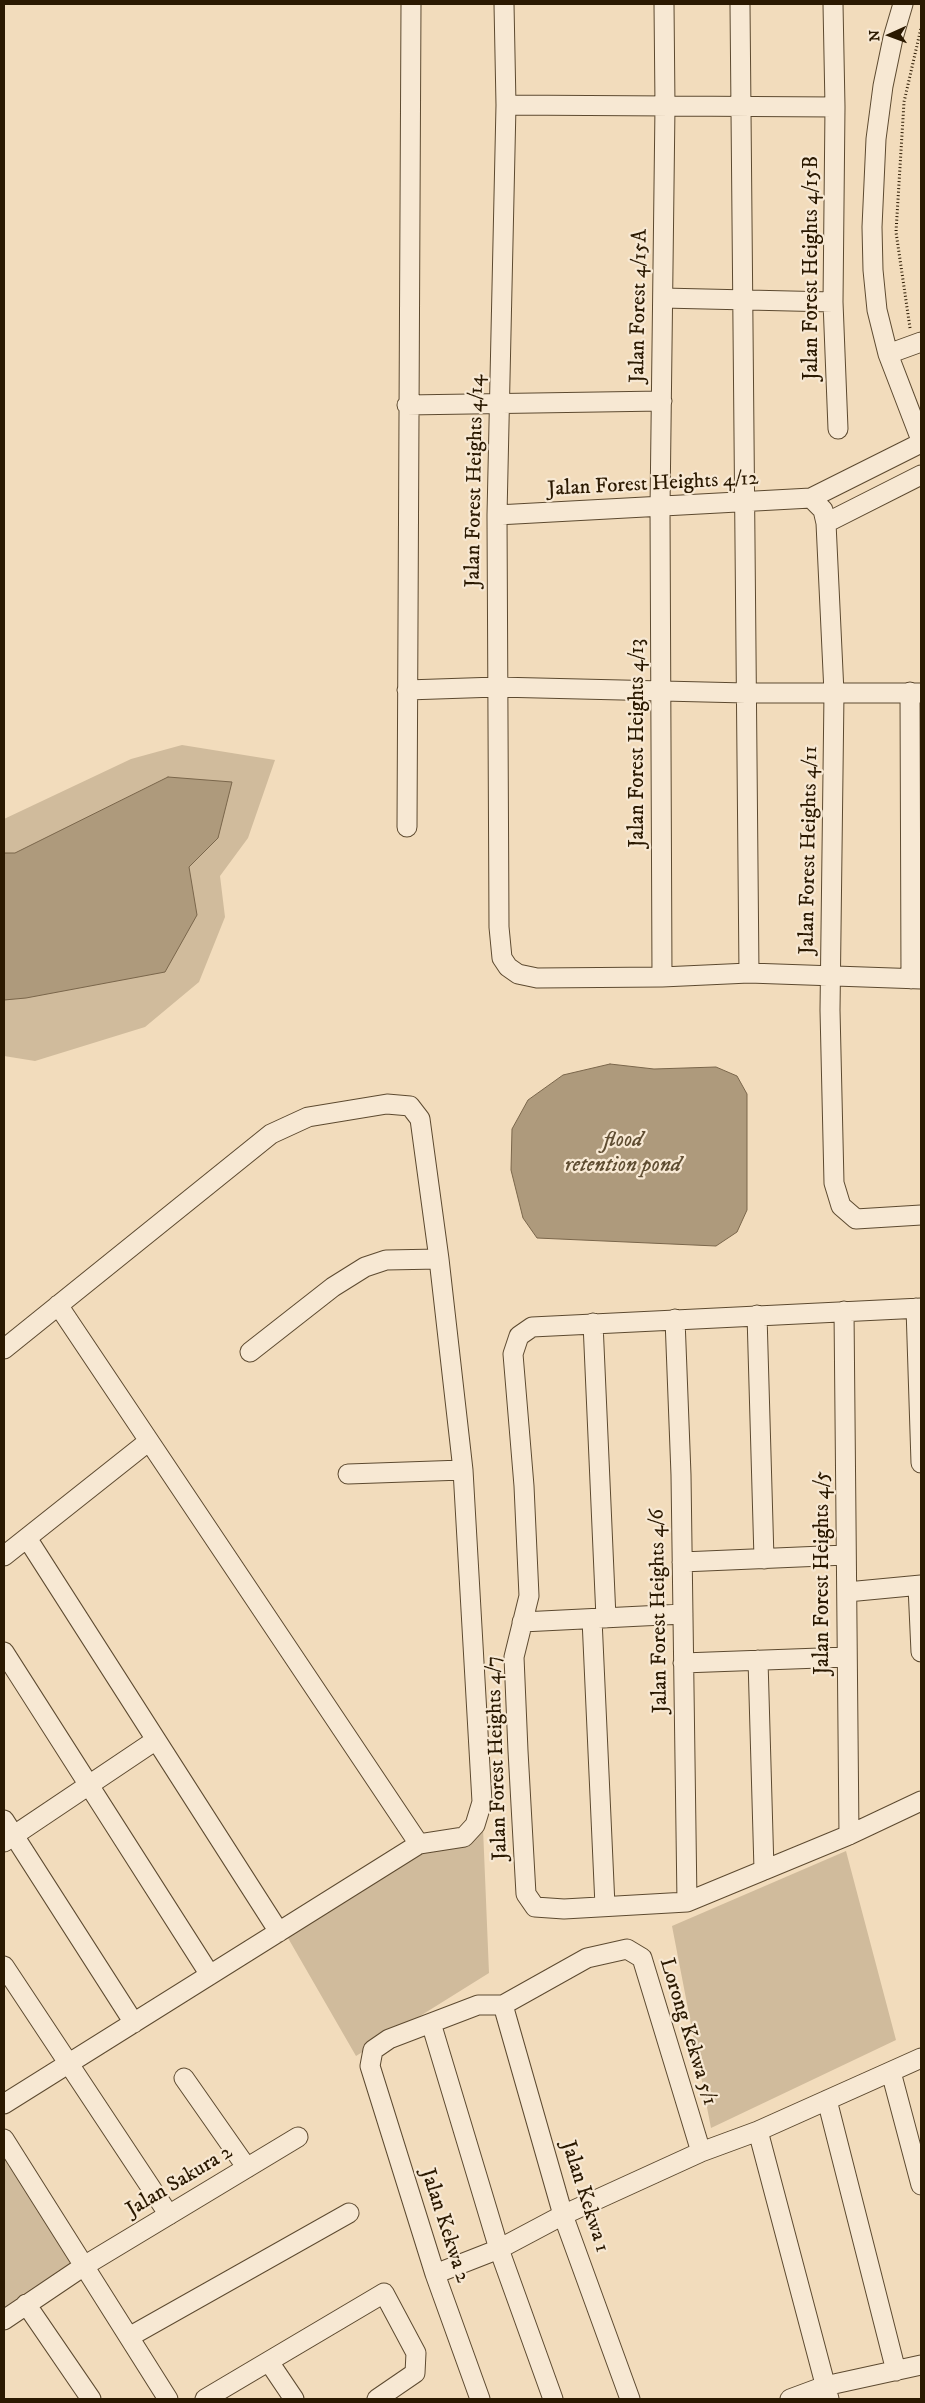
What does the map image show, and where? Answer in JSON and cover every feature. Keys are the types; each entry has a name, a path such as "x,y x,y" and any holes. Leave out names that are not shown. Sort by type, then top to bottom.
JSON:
{"street":[{"path":"407,827 411,4"},
{"name":"Jalan Forest Heights 4/14","path":"504,4 506,105 497,515 499,927 502,958 508,967 518,974 537,978 662,977"},
{"name":"Jalan Forest 4/15A","path":"660,508 666,106 664,4"},
{"path":"740,4 749,973"},
{"name":"Jalan Forest Heights 4/15B","path":"833,4 835,107 833,302 838,429"},
{"path":"812,498 921,441 888,354 878,310 873,270 873,180 883,86 893,38 903,4"},
{"path":"506,105 835,107"},
{"path":"663,298 833,302"},
{"path":"888,354 917,343"},
{"path":"408,405 499,402 662,401"},
{"path":"826,523 921,475"},
{"name":"Jalan Forest Heights 4/12","path":"497,515 744,504 812,498"},
{"name":"Jalan Forest Heights 4/11","path":"812,498 822,510 826,523 834,693 831,977 834,1183 841,1206 856,1219 921,1215"},
{"name":"Jalan Forest Heights 4/13","path":"660,508 662,977"},
{"path":"407,690 497,688 746,693 916,692 916,979 749,973 662,977"},
{"path":"4,1349 271,1134 308,1117 387,1104 410,1106 420,1119 439,1259 463,1470 482,1802 475,1825 464,1837 419,1844 4,2104"},
{"path":"250,1352 333,1287 365,1266 386,1260 439,1259"},
{"path":"58,1305 419,1844"},
{"path":"921,1463 919,1308 593,1323 605,1906 687,1902 849,1835 921,1801"},
{"name":"Jalan Forest Heights 4/5","path":"844,1311 849,1835"},
{"path":"757,1315 764,1559"},
{"name":"Jalan Forest Heights 4/6","path":"675,1319 682,1562 687,1902"},
{"name":"Jalan Forest Heights 4/7","path":"593,1323 532,1326 519,1336 513,1354 524,1486 529,1596 514,1657 526,1894 535,1908 605,1906"},
{"path":"4,1556 149,1441"},
{"path":"348,1474 463,1470"},
{"path":"27,1538 279,1932"},
{"path":"682,1562 846,1555"},
{"path":"847,1592 920,1586 921,1652"},
{"path":"522,1622 683,1614"},
{"path":"4,1652 210,1975"},
{"path":"684,1663 847,1657"},
{"path":"758,1660 764,1870"},
{"path":"134,2023 7,1833 89,1785 156,1740"},
{"name":"Lorong Kekwa 5/1","path":"503,2005 587,1958 627,1949 642,1958 701,2152"},
{"path":"4,1966 169,2215"},
{"path":"503,2005 478,2005 431,2023 499,2249 553,2399"},
{"name":"Jalan Kekwa 1","path":"503,2005 563,2214 630,2399"},
{"name":"Jalan Kekwa 2","path":"431,2023 389,2039 373,2050 370,2066 434,2274 480,2399"},
{"path":"434,2274 499,2249 563,2214 701,2152 758,2131 921,2058"},
{"path":"891,2072 921,2185"},
{"path":"184,2078 247,2168"},
{"path":"828,2100 896,2370"},
{"path":"758,2131 827,2393"},
{"name":"Jalan Sakura 2","path":"4,2320 84,2266 298,2137"},
{"path":"4,2142 168,2399"},
{"path":"130,2338 349,2213"},
{"path":"205,2399 384,2293 416,2353 416,2363 415,2373 377,2399"},
{"path":"26,2304 91,2399"},
{"path":"269,2362 294,2399"},
{"path":"790,2399 827,2393 896,2370 921,2365"}],"path":[{"path":"917,343 896,232 904,102 921,28"}],"shaded area":[{"path":"182,745 275,760 248,838 220,876 225,917 199,982 145,1027 35,1061 4,1056 4,819 131,759"},
{"path":"483,1828 489,1973 356,2056 288,1938 422,1851"},
{"path":"846,1851 896,2040 711,2128 672,1926"},
{"path":"4,2149 77,2270 4,2319"}],"water":[{"path":"168,777 232,782 218,838 189,867 197,915 165,972 26,998 4,1000 4,853 15,853"},
{"name":"flood retention pond","path":"610,1064 654,1069 716,1067 737,1076 747,1094 747,1210 737,1232 716,1246 537,1238 523,1218 511,1170 512,1129 528,1100 563,1075"}]}
